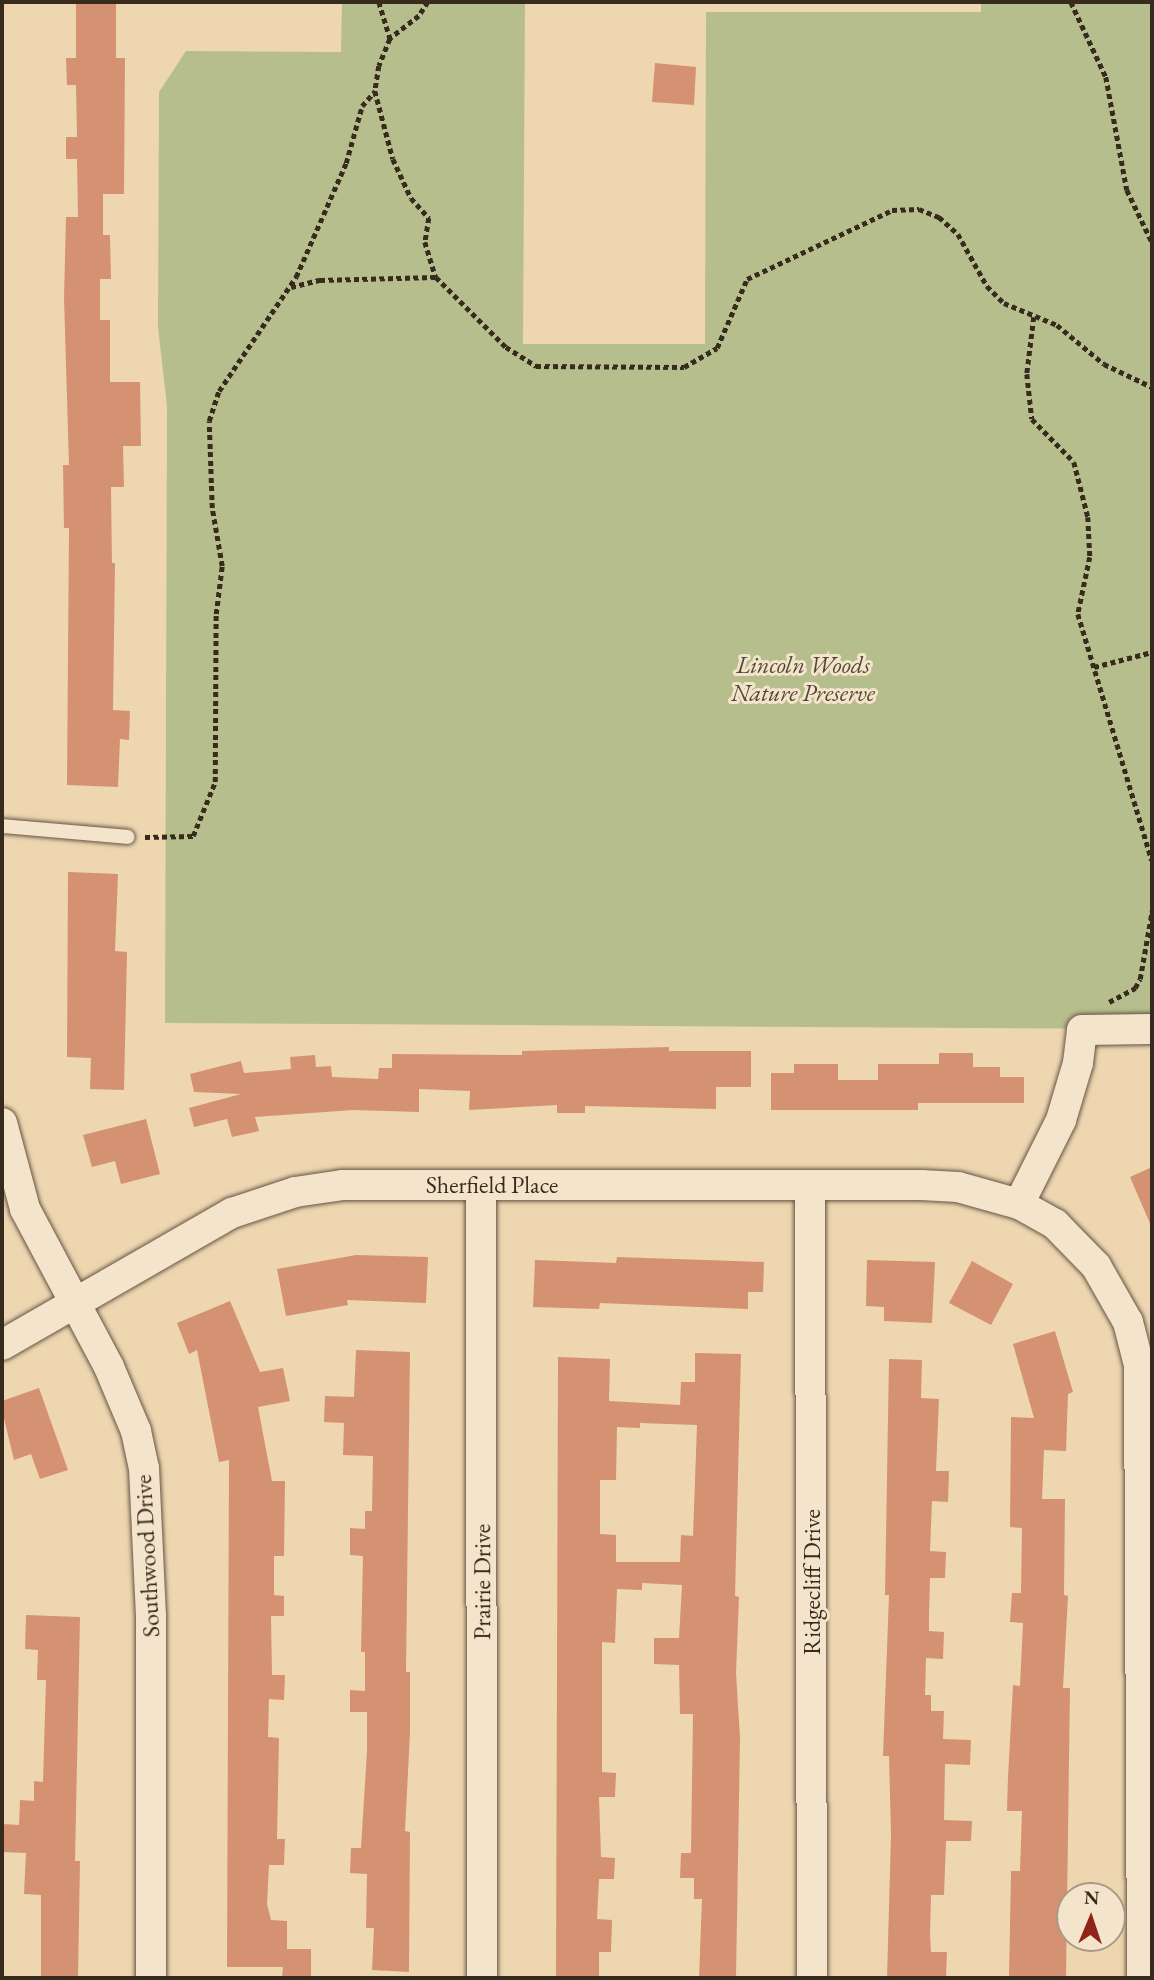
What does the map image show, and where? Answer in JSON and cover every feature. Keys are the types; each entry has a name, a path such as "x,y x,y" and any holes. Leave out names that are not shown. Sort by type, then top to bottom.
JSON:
{"street":[{"path":"1020,1203 1065,1110 1089,1030 1152,1029"},
{"name":"Southwood Drive","path":"2,1123 25,1209 125,1401 144,1468 149,1508 151,1978"},
{"name":"Sherfield Place","path":"2,1345 203,1228 265,1200 343,1185 958,1187 1020,1203 1055,1224 1081,1248 1108,1284 1135,1343 1147,1406 1147,1771 1142,1978"},
{"name":"Prairie Drive","path":"481,1185 482,1978"},
{"name":"Ridgecliff Drive","path":"810,1186 812,1978"}],"lane":[{"path":"2,826 128,837"}],"path":[{"path":"128,837 193,836 205,816 215,782 216,614 222,566 212,508 209,421 219,391 289,288 346,163 362,106 375,91 390,39 379,2"},
{"path":"390,39 419,16 428,2"},
{"path":"1071,2 1106,76 1127,190 1152,242"},
{"path":"375,91 393,159 411,198 429,218 425,242 436,277 506,347 536,366 684,367 717,348 747,279 892,210 919,209 939,217 958,234 987,286 1004,303 1057,325 1104,364 1152,387"},
{"path":"289,288 320,280 436,277"},
{"path":"1034,317 1027,374 1032,419 1074,462 1088,517 1090,557 1078,614 1152,860"},
{"path":"1094,667 1152,652"},
{"path":"1089,1030 1102,1008 1135,988 1140,979 1151,933 1152,911"}],"green space":[{"name":"Lincoln Woods Nature Preserve","path":"342,2 525,2 523,344 705,344 706,12 981,12 981,2 1152,2 1152,1029 165,1023 167,406 158,327 159,92 186,51 341,52"}],"building":[{"path":"76,2 116,2 116,58 125,58 124,194 103,194 103,235 110,235 111,279 100,279 100,320 110,320 110,382 140,382 141,446 123,446 124,487 111,487 112,563 115,563 113,710 130,711 129,740 120,739 118,787 67,785 69,528 64,528 63,465 69,465 64,298 66,217 78,217 77,159 66,159 66,137 77,137 76,85 67,85 66,58 76,58"},
{"path":"655,63 696,67 694,105 652,102"},
{"path":"68,872 118,874 115,951 127,952 124,1090 90,1089 91,1058 67,1057"},
{"path":"669,1047 669,1051 751,1051 751,1087 716,1087 716,1109 585,1106 585,1113 557,1113 557,1105 469,1110 470,1091 419,1089 419,1112 353,1110 255,1117 259,1131 232,1137 227,1119 194,1127 189,1108 241,1094 194,1092 190,1074 241,1061 244,1073 291,1069 290,1057 315,1055 316,1067 331,1066 332,1077 378,1079 379,1068 392,1068 392,1054 522,1055 522,1051"},
{"path":"939,1053 973,1053 973,1067 1000,1067 1000,1077 1024,1077 1024,1103 918,1103 918,1110 771,1110 771,1073 794,1073 794,1064 838,1064 838,1080 878,1080 878,1064 939,1064"},
{"path":"146,1119 160,1174 121,1184 115,1161 92,1167 83,1135"},
{"path":"1152,1167 1152,1228 1130,1177"},
{"path":"356,1255 428,1257 426,1303 347,1300 348,1305 286,1316 277,1269"},
{"path":"617,1257 764,1262 763,1292 748,1292 748,1309 600,1303 599,1309 533,1307 535,1260 616,1263"},
{"path":"867,1260 935,1262 932,1323 884,1321 884,1307 866,1306"},
{"path":"972,1261 1013,1284 991,1325 949,1303"},
{"path":"230,1301 260,1372 283,1368 290,1401 258,1407 272,1481 285,1481 284,1556 274,1556 274,1595 284,1596 284,1616 271,1616 272,1675 285,1675 284,1700 269,1699 268,1737 279,1738 277,1839 285,1839 284,1865 269,1865 267,1904 271,1920 287,1921 287,1949 311,1949 311,1978 282,1978 283,1967 227,1967 229,1460 219,1462 197,1350 189,1354 177,1323"},
{"path":"1055,1331 1073,1392 1068,1394 1066,1451 1044,1450 1042,1499 1065,1499 1064,1595 1068,1596 1063,1688 1070,1688 1067,1882 1056,1882 1056,1952 1066,1952 1066,1978 1009,1978 1011,1871 1020,1871 1022,1811 1007,1811 1008,1777 1013,1685 1020,1686 1023,1623 1010,1622 1012,1593 1021,1593 1022,1528 1010,1527 1011,1417 1034,1418 1013,1344"},
{"path":"356,1350 410,1352 406,1672 410,1672 410,1733 405,1831 410,1832 409,1972 372,1970 374,1928 366,1928 367,1874 350,1873 351,1848 361,1848 367,1712 350,1712 350,1690 365,1691 365,1652 361,1652 363,1556 350,1555 350,1528 365,1529 365,1511 372,1511 373,1456 343,1455 344,1423 324,1422 325,1396 354,1397"},
{"path":"695,1353 741,1354 735,1596 739,1597 736,1673 740,1738 736,1978 699,1978 702,1899 694,1899 694,1878 680,1878 681,1853 691,1853 693,1714 680,1714 679,1665 654,1664 654,1638 679,1638 682,1585 642,1583 642,1590 617,1589 615,1643 602,1642 602,1772 616,1773 615,1797 599,1797 601,1857 615,1858 614,1879 599,1879 597,1919 612,1920 611,1952 599,1952 599,1978 556,1978 558,1357 610,1359 609,1401 680,1405 681,1382 695,1382","holes":["640,1423 697,1425 693,1536 681,1535 680,1562 616,1562 616,1535 600,1534 600,1480 616,1480 617,1427 640,1428"]},
{"path":"889,1359 922,1360 921,1398 939,1399 936,1471 949,1471 948,1502 932,1501 930,1551 946,1552 945,1578 930,1578 929,1631 944,1632 943,1659 926,1658 925,1695 931,1695 931,1711 944,1711 943,1739 971,1740 970,1765 945,1764 944,1820 972,1821 971,1841 946,1841 944,1895 931,1895 931,1952 947,1952 946,1977 887,1978 891,1835 889,1756 883,1756 889,1595 885,1595"},
{"path":"39,1388 68,1470 40,1479 31,1454 14,1460 2,1410 2,1401"},
{"path":"26,1615 80,1617 75,1861 80,1861 78,1978 41,1978 41,1895 24,1894 26,1853 2,1852 2,1824 19,1825 20,1800 34,1801 34,1781 43,1782 46,1680 37,1680 38,1650 25,1649"}]}
